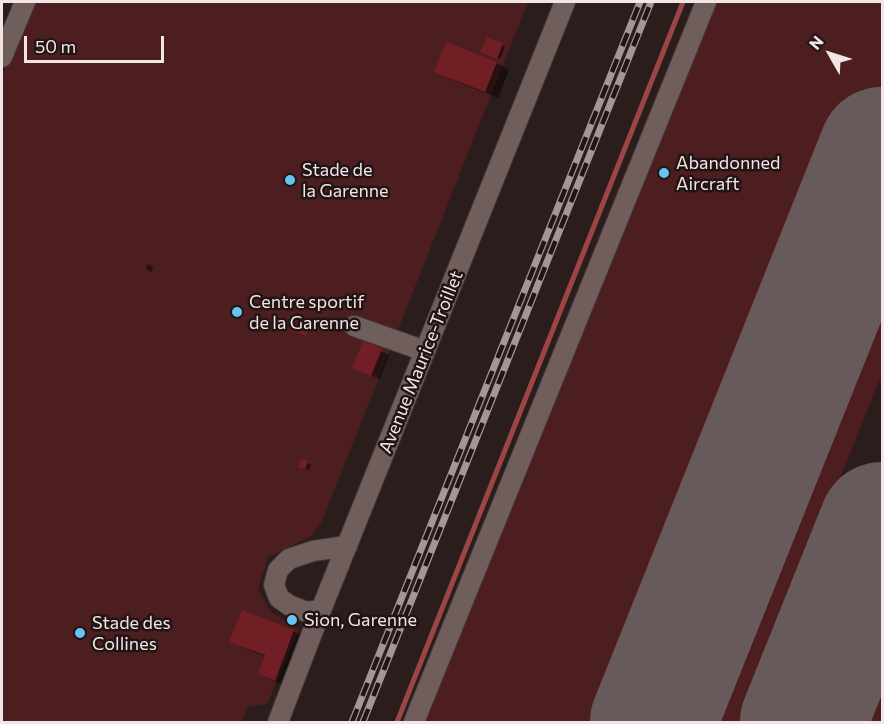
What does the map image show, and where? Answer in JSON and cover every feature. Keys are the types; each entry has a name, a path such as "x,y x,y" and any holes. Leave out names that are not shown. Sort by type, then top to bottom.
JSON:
{"street":[{"path":"2,57 25,2"},
{"name":"Avenue Maurice-Troillet","path":"278,723 321,610 565,2"},
{"path":"414,723 706,2"},
{"path":"354,326 425,351"},
{"path":"321,610 307,612 279,598 274,585 278,570 289,559 313,551 347,546"}],"shaded area":[{"name":"Centre sportif de la Garenne","path":"32,2 528,2 322,521 312,536 268,557 258,589 270,611 299,630 267,704 248,707 242,722 2,722 2,77"},
{"path":"711,2 882,2 882,374 742,722 419,722"},
{"path":"882,676 882,722 864,722"}],"building":[{"path":"487,37 503,43 497,59 480,52"},
{"path":"446,42 497,62 485,92 434,72"},
{"path":"292,324 308,330 306,336 290,330"},
{"path":"363,341 382,349 371,376 352,368"},
{"path":"301,459 308,461 305,469 298,467"},
{"path":"242,610 294,630 275,681 258,674 265,655 229,642"}],"waterway":[{"path":"397,722 683,2"}],"runway":[{"path":"653,722 882,150"},
{"path":"803,722 882,525"}],"railway":[{"path":"352,722 640,2"},
{"path":"363,722 651,2"}],"place":[{"name":"Abandonned Aircraft","path":"664,173"},
{"name":"Stade de la Garenne","path":"290,180"},
{"name":"Centre sportif de la Garenne","path":"237,312"},
{"name":"Sion, Garenne","path":"292,620"},
{"name":"Stade des Collines","path":"80,633"}]}
